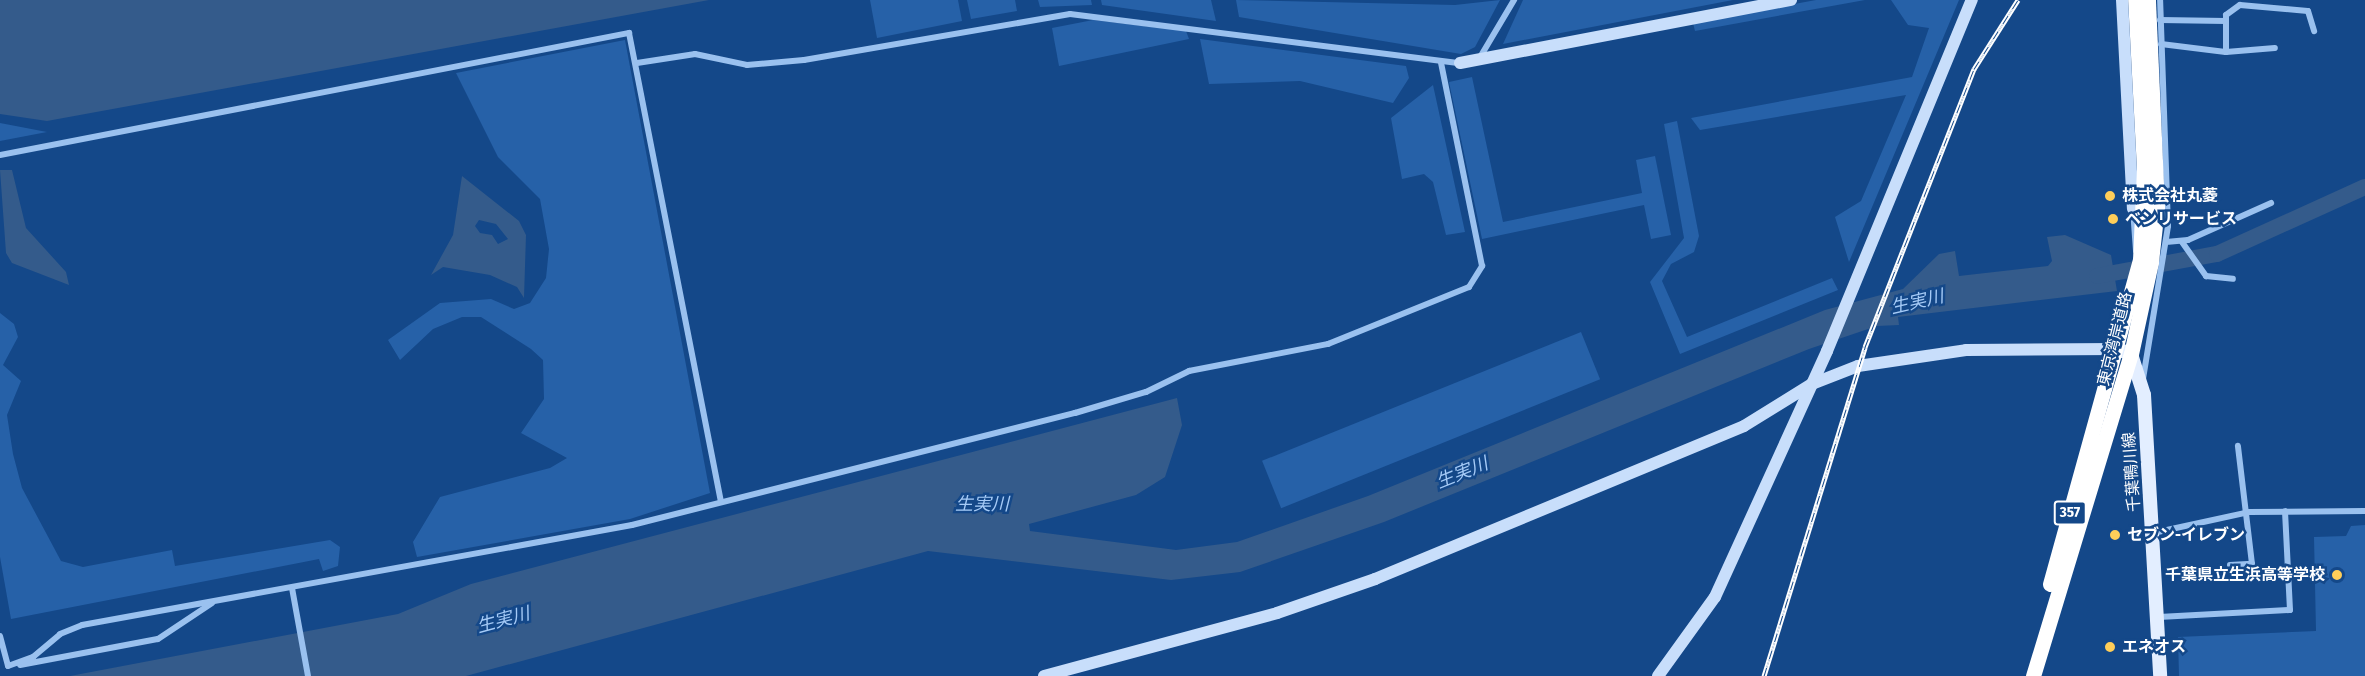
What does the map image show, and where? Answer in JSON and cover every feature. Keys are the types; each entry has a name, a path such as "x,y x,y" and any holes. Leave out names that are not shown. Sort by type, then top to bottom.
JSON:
{"highway":[{"name":"東京湾岸道路","path":"2135,0 2142,242 2140,260 2144,297"},
{"name":"東京湾岸道路","path":"2023,676 2124,352 2144,297 2157,222 2148,0"},
{"name":"東京湾岸道路","path":"2033,676 2124,352"}],"main road":[{"name":"千葉鴨川線","path":"2124,352 2144,395 2159,617 2160,676"}],"street":[{"path":"1479,59 1514,0"},
{"path":"637,63 695,54 747,65 804,60 1070,15 1441,63 1460,63 1791,0"},
{"path":"1658,676 1715,597 1827,351 1972,0"},
{"path":"2122,0 2133,243 2140,260"},
{"path":"2144,395 2144,297 2165,250 2166,242 2160,0"},
{"path":"2226,52 2226,21 2230,9 2240,5 2308,11 2314,31"},
{"path":"2160,21 2226,21"},
{"path":"0,155 629,33 637,63 721,501"},
{"path":"2161,44 2226,52 2275,48"},
{"path":"8,666 43,651 70,628 632,525 1076,413 1146,392 1189,371 1328,344 1469,287 1482,266 1441,63"},
{"path":"2166,242 2182,242 2271,203"},
{"path":"2182,242 2206,276 2233,279"},
{"path":"1044,676 1277,613 1375,579 1744,426 1812,384 1898,356 1966,350 2124,352"},
{"path":"2230,565 2252,564 2249,512 2238,446"},
{"path":"2153,533 2249,512 2365,511"},
{"path":"2159,617 2290,610 2285,512"},
{"path":"292,588 308,676"},
{"path":"0,668 158,639 215,601"},
{"path":"0,636 8,666"}],"shaded area":[{"path":"870,0 958,0 962,21 877,38"},
{"path":"967,0 1015,0 1017,11 971,19"},
{"path":"1038,0 1091,0 1092,5 1040,7"},
{"path":"1101,0 1211,0 1216,21 1102,5"},
{"path":"1236,0 1455,5 1500,0 1475,47 1461,54 1239,17"},
{"path":"1523,0 1733,0 1503,44"},
{"path":"1816,0 1865,0 1695,31 1693,23"},
{"path":"1891,0 1959,0 1849,262 1835,217 1861,201 1906,95 1700,130 1691,118 1912,77 1929,28 1908,25"},
{"path":"1093,20 1186,31 1189,39 1059,66 1052,28"},
{"path":"1200,39 1406,66 1409,78 1393,103 1300,81 1209,84"},
{"path":"625,40 710,493 630,519 417,557 413,542 440,497 550,468 567,458 521,433 544,399 543,360 531,349 481,317 462,317 433,329 400,360 388,340 440,303 491,299 514,309 530,303 546,278 549,249 540,199 498,157 456,73"},
{"path":"1472,77 1503,222 1642,193 1636,160 1655,156 1671,235 1651,239 1644,205 1482,239 1449,82"},
{"path":"1433,85 1465,232 1446,235 1433,182 1424,174 1402,179 1391,118"},
{"path":"1677,121 1699,236 1694,252 1671,264 1662,281 1687,337 1832,278 1838,290 1680,354 1650,282 1684,238 1664,124"},
{"path":"0,123 47,132 0,141"},
{"path":"0,313 14,324 18,337 3,365 21,381 7,415 13,454 22,488 61,561 83,567 172,550 175,566 330,540 340,547 338,566 323,571 319,559 11,619 0,557"},
{"path":"1581,332 1600,379 1281,508 1262,461"},
{"name":"千葉県立生浜高等学校","path":"2365,525 2365,676 2179,676 2178,637 2316,631 2314,537 2346,536 2351,526"}],"water":[{"path":"0,0 709,0 47,121 0,114"},
{"path":"0,170 12,170 26,228 66,272 69,285 12,263 6,253"},
{"path":"462,176 519,221 526,235 524,298 517,287 490,275 443,267 431,275 453,235","holes":["479,220 496,224 508,239 498,244 492,235 480,233 475,226"]},
{"name":"生実川","path":"2065,235 2111,255 2117,291 1898,317 1899,325 1877,326 1809,349 1384,522 1240,572 1171,580 928,551 466,676 70,676 398,614 471,584 1177,398 1182,425 1165,477 1136,495 1029,524 1030,531 1176,550 1237,542 1368,496 1825,310 1903,289 1939,254 1955,251 1959,276 2048,266 2052,261 2047,237"}],"waterway":[{"name":"生実川","path":"2097,276 2217,254 2365,187"}],"railway":[{"path":"1764,676 1865,347 1974,69 2018,0"}],"place":[{"name":"株式会社丸菱","path":"2110,196"},
{"name":"ベンリサービス","path":"2113,219"},
{"name":"セブン-イレブン","path":"2115,535"},
{"name":"千葉県立生浜高等学校","path":"2337,575"},
{"name":"エネオス","path":"2110,647"}]}
